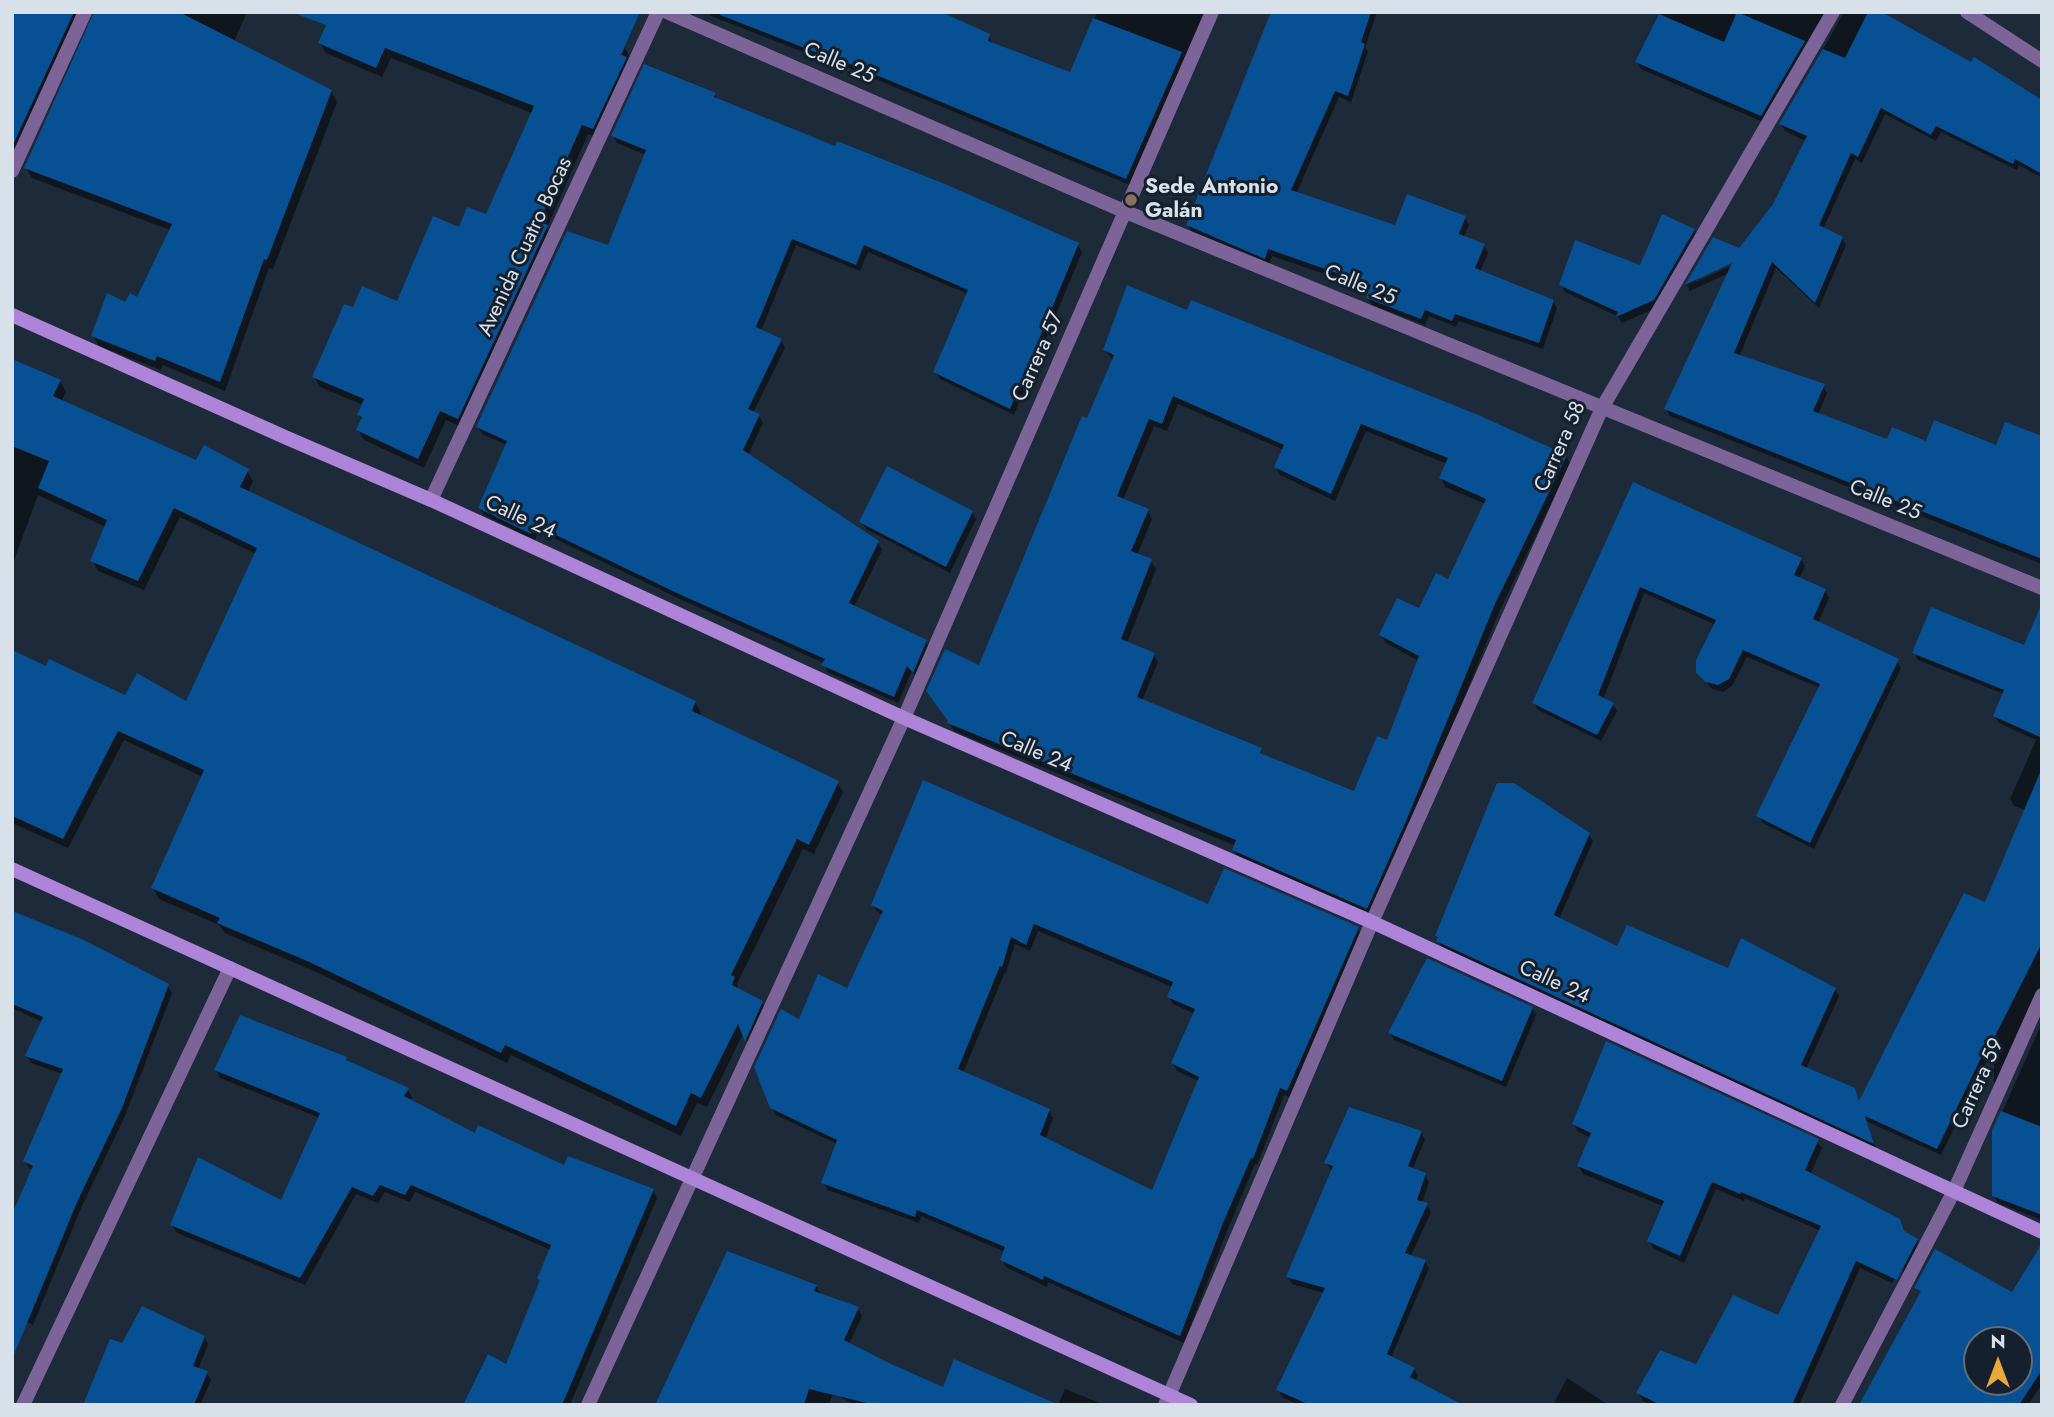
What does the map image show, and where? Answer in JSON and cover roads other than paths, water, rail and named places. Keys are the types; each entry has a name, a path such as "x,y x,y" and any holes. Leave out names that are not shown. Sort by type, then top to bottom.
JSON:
{"main road":[{"name":"Calle 24","path":"12,314 431,500 904,718 1371,922 2042,1232"},
{"path":"12,869 692,1178 1167,1400 1191,1405"}],"street":[{"path":"12,171 85,12"},
{"name":"Avenida Cuatro Bocas","path":"431,500 658,12"},
{"name":"Calle 25","path":"667,12 1126,212 2042,588"},
{"name":"Carrera 57","path":"588,1405 904,718 1212,12"},
{"name":"Carrera 58","path":"1167,1400 1371,922 1602,408 1833,12"},
{"path":"1967,12 2042,61"},
{"path":"23,1405 230,968"},
{"name":"Carrera 59","path":"1842,1405 1954,1191 2042,995"}],"place":[{"name":"Sede Antonio Galán","path":"1131,200"}]}
